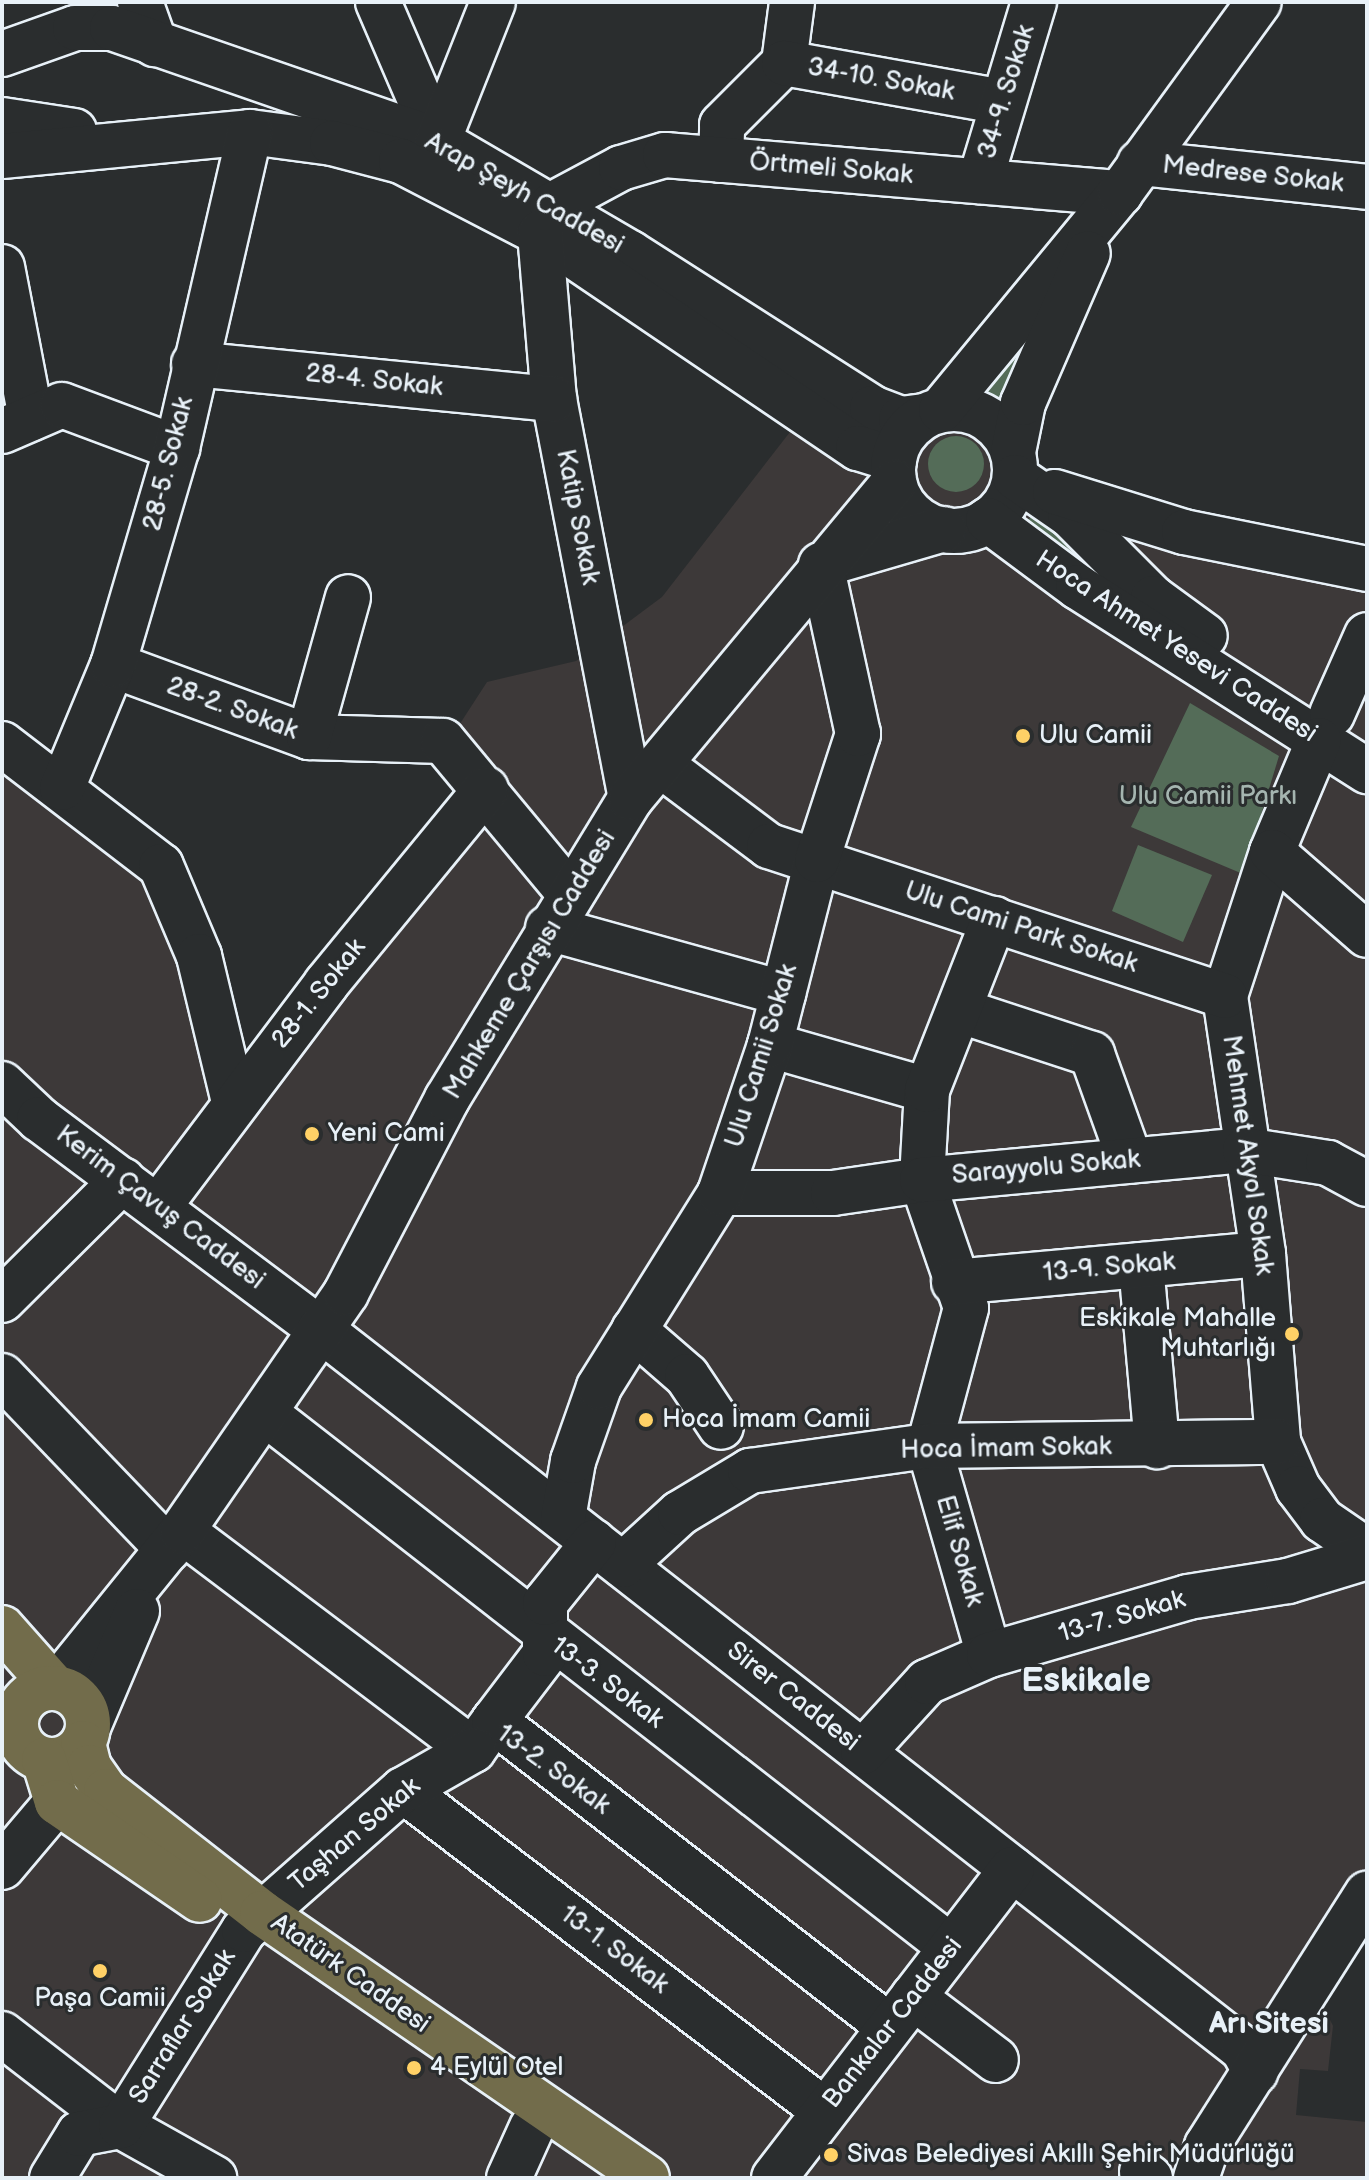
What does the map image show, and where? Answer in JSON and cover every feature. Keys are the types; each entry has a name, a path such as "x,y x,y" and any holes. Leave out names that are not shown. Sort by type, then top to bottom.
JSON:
{"main road":[{"path":"2,1628 55,1688 82,1704 57,1802"},
{"path":"55,1688 25,1699 9,1713 23,1745 72,1743"},
{"name":"Atatürk Caddesi","path":"72,1743 106,1791 253,1922 532,2127 611,2178"},
{"name":"Atatürk Caddesi","path":"57,1802 253,1922 647,2178"}],"street":[{"path":"140,2 155,44"},
{"path":"378,2 438,141"},
{"path":"438,141 493,2"},
{"path":"784,63 792,2"},
{"name":"34-9. Sokak","path":"980,181 1034,2"},
{"path":"944,529 908,510 894,470 902,437 933,413 1122,189 1259,2"},
{"name":"Arap Şeyh Caddesi","path":"2,54 75,28 112,28 438,141 858,448 894,470"},
{"name":"34-10. Sokak","path":"721,160 722,125 784,63 1003,102"},
{"path":"2,120 171,139"},
{"name":"Arap Şeyh Caddesi","path":"2,156 250,132 332,143 401,161 546,219 872,408 901,419 933,413"},
{"name":"28-5. Sokak","path":"62,788 113,665 177,448 250,132"},
{"name":"Örtmeli Sokak","path":"546,219 621,168 665,155 980,181 1122,189"},
{"name":"Medrese Sokak","path":"1122,189 1367,187"},
{"path":"821,565 944,529 964,530 988,520 1006,502 1023,403 1122,189"},
{"name":"Katip Sokak","path":"546,219 554,399 631,798"},
{"path":"2,267 17,424 62,405 177,448"},
{"name":"28-4. Sokak","path":"194,364 554,399"},
{"path":"933,413 971,411 986,418 1014,465 1118,515 1184,532 1367,569"},
{"name":"Hoca Ahmet Yesevi Caddesi","path":"1014,465 1070,515 1153,598 1339,730 1367,771"},
{"name":"Mahkeme Çarşısı Caddesi","path":"55,1688 175,1540 266,1414 346,1293 447,1099 559,911 631,798 821,565 894,470"},
{"name":"Hoca Ahmet Yesevi Caddesi","path":"988,520 1078,587 1339,730"},
{"path":"1153,598 1154,563 1184,532"},
{"name":"Ulu Camii Sokak","path":"594,1542 573,1461 599,1387 720,1193 770,1045 817,860 858,734 821,565"},
{"path":"309,737 348,597"},
{"path":"1339,730 1367,635"},
{"name":"28-2. Sokak","path":"113,665 309,737 443,741 486,789 559,911"},
{"name":"Mehmet Akyol Sokak","path":"1339,730 1272,852 1225,996 1245,1150 1263,1254 1278,1442 1298,1488 1322,1520 1367,1551"},
{"path":"2,744 161,866 199,956 234,1102"},
{"name":"Ulu Cami Park Sokak","path":"673,774 769,846 1225,996"},
{"name":"28-1. Sokak","path":"159,1206 234,1102 486,789"},
{"path":"1272,852 1367,935"},
{"path":"559,911 783,993"},
{"path":"929,1446 966,1308 954,1282 922,1180 927,1090 961,1011 994,919"},
{"path":"961,1011 1092,1054 1130,1160"},
{"path":"770,1045 927,1090"},
{"name":"Kerim Çavuş Caddesi","path":"2,1084 39,1119 320,1329"},
{"name":"Sarayyolu Sokak","path":"720,1193 833,1193 922,1180 1245,1150 1328,1163 1367,1184"},
{"path":"2,1300 123,1180"},
{"name":"13-9. Sokak","path":"954,1282 1263,1254"},
{"path":"1141,1265 1157,1446"},
{"name":"Sirer Caddesi","path":"320,1329 1250,2054 1256,2072"},
{"path":"634,1330 687,1376 721,1427"},
{"name":"13-2. Sokak","path":"2,1376 175,1540 484,1735 901,2012 996,2060"},
{"name":"13-3. Sokak","path":"266,1414 546,1637 951,1947"},
{"name":"Hoca İmam Sokak","path":"484,1735 545,1654 545,1603 594,1542 680,1513 750,1471 929,1446 1157,1446 1278,1442"},
{"name":"Elif Sokak","path":"929,1446 989,1655"},
{"name":"Mahkeme Çarşısı Caddesi","path":"72,1743 175,1540"},
{"name":"13-7. Sokak","path":"863,1752 927,1682 989,1655 1188,1597 1288,1581 1367,1557"},
{"name":"Taşhan Sokak","path":"253,1922 403,1790 484,1735"},
{"name":"13-1. Sokak","path":"403,1790 825,2111"},
{"path":"2,1867 57,1802"},
{"name":"Bankalar Caddesi","path":"774,2178 1012,1869"},
{"path":"1196,2178 1207,2146 1367,1894"},
{"name":"Sarraflar Sokak","path":"52,2178 79,2134 121,2126 253,1922"},
{"path":"2,2034 121,2126 214,2178"},
{"path":"509,2178 532,2127"}],"shaded area":[{"path":"842,365 900,400 947,389 994,403 1026,435 1035,472 1367,557 1367,1930 1322,2003 1333,2026 1328,2071 1300,2069 1296,2115 1367,2122 1367,2178 2,2178 2,734 167,858 242,1070 472,791 439,756 487,682 576,661 662,597"}],"green space":[{"path":"1050,285 1012,406 975,392"},
{"path":"956,436 976,444 984,464 976,484 956,492 936,484 928,464 936,444"},
{"path":"1051,515 1157,621 1020,529 1030,518"},
{"name":"Ulu Camii Parkı","path":"1190,703 1279,756 1243,874 1131,827"},
{"path":"1138,845 1212,875 1183,942 1112,911"}],"place":[{"name":"Ulu Camii","path":"1023,736"},
{"name":"Yeni Cami","path":"312,1134"},
{"name":"Eskikale Mahalle Muhtarlığı","path":"1292,1334"},
{"name":"Hoca İmam Camii","path":"646,1420"},
{"name":"Paşa Camii","path":"100,1971"},
{"name":"4 Eylül Otel","path":"414,2068"},
{"name":"Sivas Belediyesi Akıllı Şehir Müdürlüğü","path":"831,2155"}],"district":[{"name":"Eskikale","path":"1086,1681"},
{"name":"Arı Sitesi","path":"1269,2024"}]}
